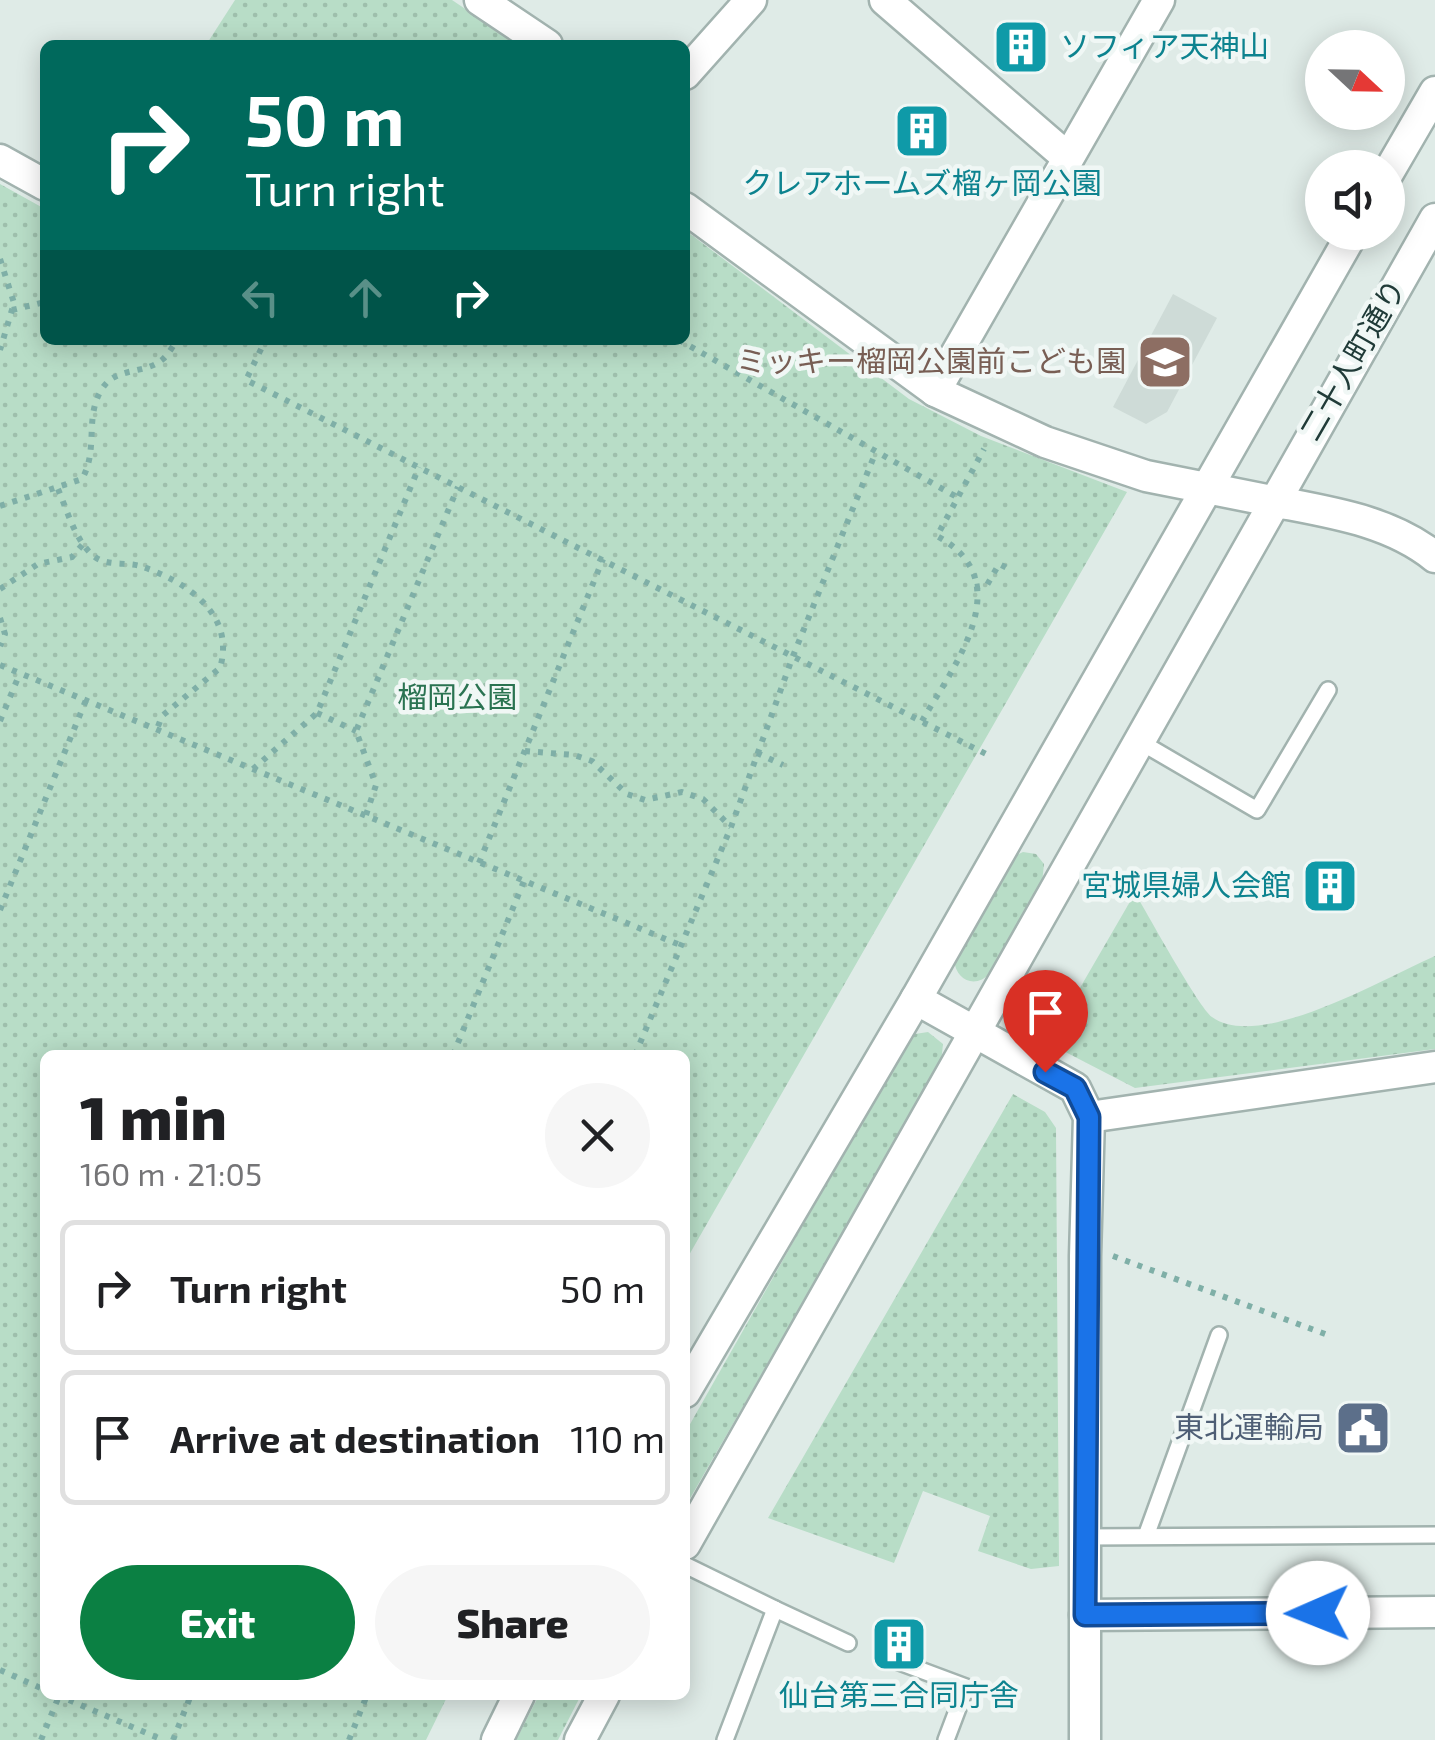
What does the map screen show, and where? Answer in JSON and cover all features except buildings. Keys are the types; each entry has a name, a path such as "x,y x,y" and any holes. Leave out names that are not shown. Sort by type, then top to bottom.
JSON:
{"street":[{"path":"480,0 540,40"},
{"path":"690,68 751,0"},
{"path":"885,0 1068,158"},
{"path":"935,391 1159,0"},
{"path":"1402,150 1435,92"},
{"path":"0,160 40,182"},
{"path":"690,212 935,391 1045,442 1146,476 1378,526 1416,542 1435,557"},
{"name":"二十人町通り","path":"690,1535 1272,501 1431,237"},
{"path":"690,1383 916,998 1343,250"},
{"path":"916,998 1075,1088 1089,1117 1085,1740"},
{"path":"1089,1117 1435,1067"},
{"path":"1085,1615 1435,1612"},
{"path":"498,1740 517,1700"},
{"path":"580,1740 601,1700"}],"lane":[{"path":"1138,740 1256,810 1328,690"},
{"path":"1146,1536 1219,1335"},
{"path":"1086,1536 1435,1536"},
{"path":"690,1567 848,1643"},
{"path":"725,1740 775,1609"},
{"path":"891,1660 966,1687 946,1740"}],"path":[{"path":"0,258 10,280 12,310 0,350"},
{"path":"12,310 40,303"},
{"path":"0,506 82,479 92,460 94,408 111,376 162,361 173,345"},
{"path":"260,345 246,380 992,757"},
{"path":"688,345 955,496"},
{"path":"922,721 974,629 979,602 962,549 936,536 982,449 999,455"},
{"path":"636,1050 731,827 793,656 875,454"},
{"path":"254,769 316,713 419,466"},
{"path":"366,815 376,785 356,731 458,486"},
{"path":"58,490 83,544 104,561 137,566 186,585 218,620 225,637 220,668 162,716 157,729"},
{"path":"0,589 38,564 72,557 83,544"},
{"path":"480,862 603,559"},
{"path":"975,587 988,585 999,564 1007,568"},
{"path":"0,618 5,634 0,646"},
{"path":"0,665 680,945"},
{"path":"0,721 20,673"},
{"path":"0,910 86,700"},
{"path":"316,713 356,731"},
{"path":"525,751 574,755 592,761 627,794 646,800 682,792 703,799 731,827"},
{"path":"757,752 783,765"},
{"path":"455,1050 524,881"},
{"path":"1107,1255 1328,1334"},
{"path":"0,1670 40,1688"},
{"path":"41,1740 56,1700"},
{"path":"70,1700 163,1740"},
{"path":"172,1740 189,1700"},
{"path":"348,1740 365,1700"}],"shaded area":[{"name":"ミッキー榴岡公園前こども園","path":"1173,294 1217,318 1167,412 1146,424 1113,407"}],"green space":[{"path":"235,0 452,0 512,40 209,40"},
{"name":"榴岡公園","path":"0,184 40,206 40,345 690,345 690,234 909,399 981,436 1127,492 690,1253 690,1050 40,1050 40,1700 446,1700 426,1740 0,1740"},
{"path":"1023,852 1036,854 1044,864 1042,883 990,973 979,981 967,980 958,973 954,960 1012,857"},
{"path":"1135,893 1205,1010 1233,1025 1291,1019 1356,994 1435,956 1435,1049 1135,1088 1048,1043"},
{"path":"928,1032 943,1044 941,1063 690,1498 690,1424 906,1043 915,1034"},
{"path":"1013,1094 1045,1112 1056,1128 1059,1566 1031,1569 978,1551 990,1516 923,1491 894,1563 768,1518"},
{"path":"536,1700 578,1700 558,1740 516,1740"}],"place":[{"name":"ソフィア天神山","path":"1021,47"},
{"name":"クレアホームズ榴ヶ岡公園","path":"922,131"},
{"name":"ミッキー榴岡公園前こども園","path":"1165,362"},
{"name":"宮城県婦人会館","path":"1330,886"},
{"name":"東北運輸局","path":"1363,1428"},
{"name":"仙台第三合同庁舎","path":"899,1644"}],"route":[{"path":"1045,1072 1075,1088 1089,1117 1085,1615 1318,1613"}]}
